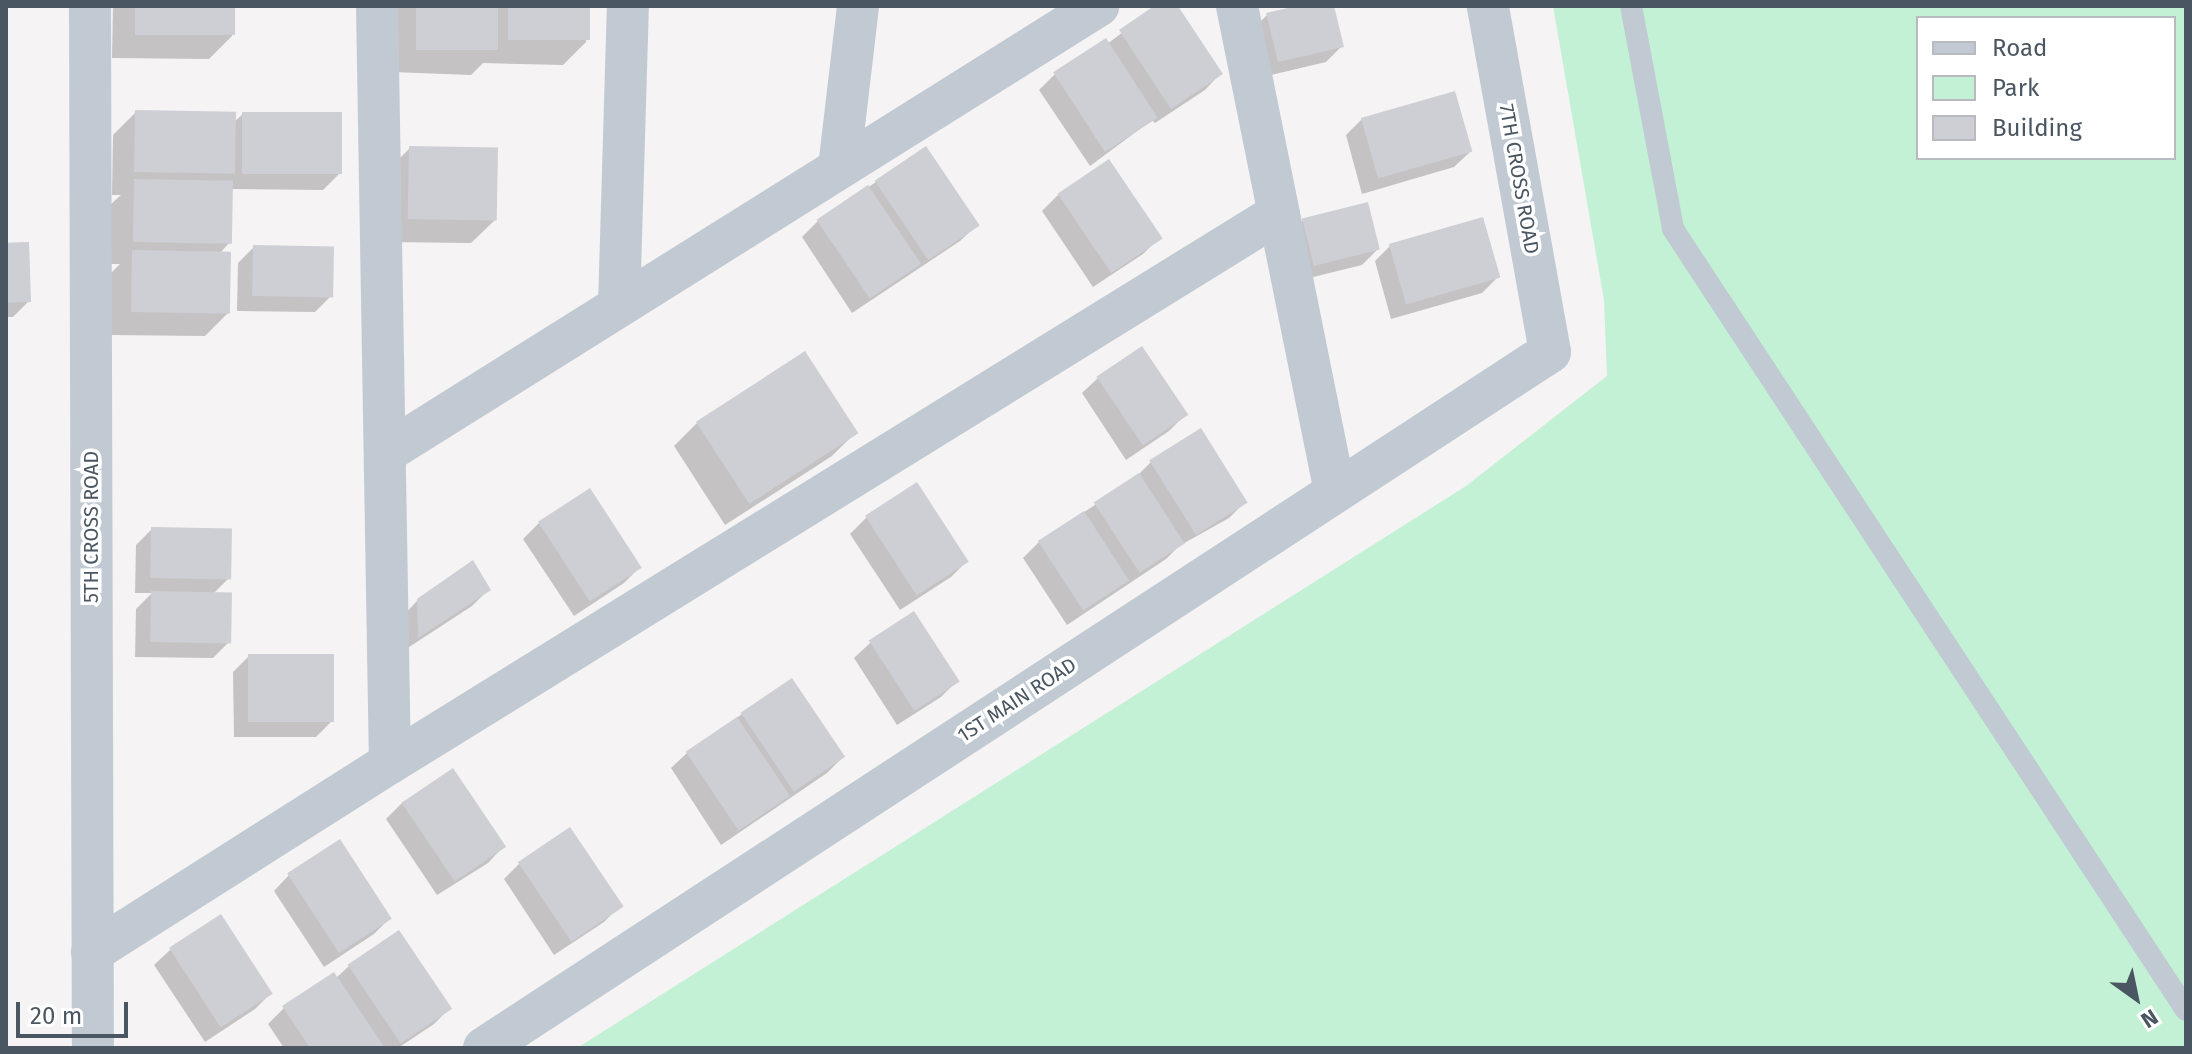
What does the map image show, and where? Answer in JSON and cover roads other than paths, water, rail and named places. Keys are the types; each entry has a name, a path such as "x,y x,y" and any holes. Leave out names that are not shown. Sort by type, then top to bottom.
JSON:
{"street":[{"name":"5TH CROSS ROAD","path":"90,6 93,1048"},
{"path":"377,6 390,763"},
{"path":"619,306 628,6"},
{"path":"839,168 858,6"},
{"path":"385,453 1098,6"},
{"path":"1237,6 1335,492"},
{"name":"7TH CROSS ROAD","path":"1488,6 1550,352"},
{"path":"92,952 390,763 1279,213"},
{"name":"1ST MAIN ROAD","path":"484,1048 1550,352"}],"lane":[{"path":"1631,6 1673,229 2186,1010"}]}
